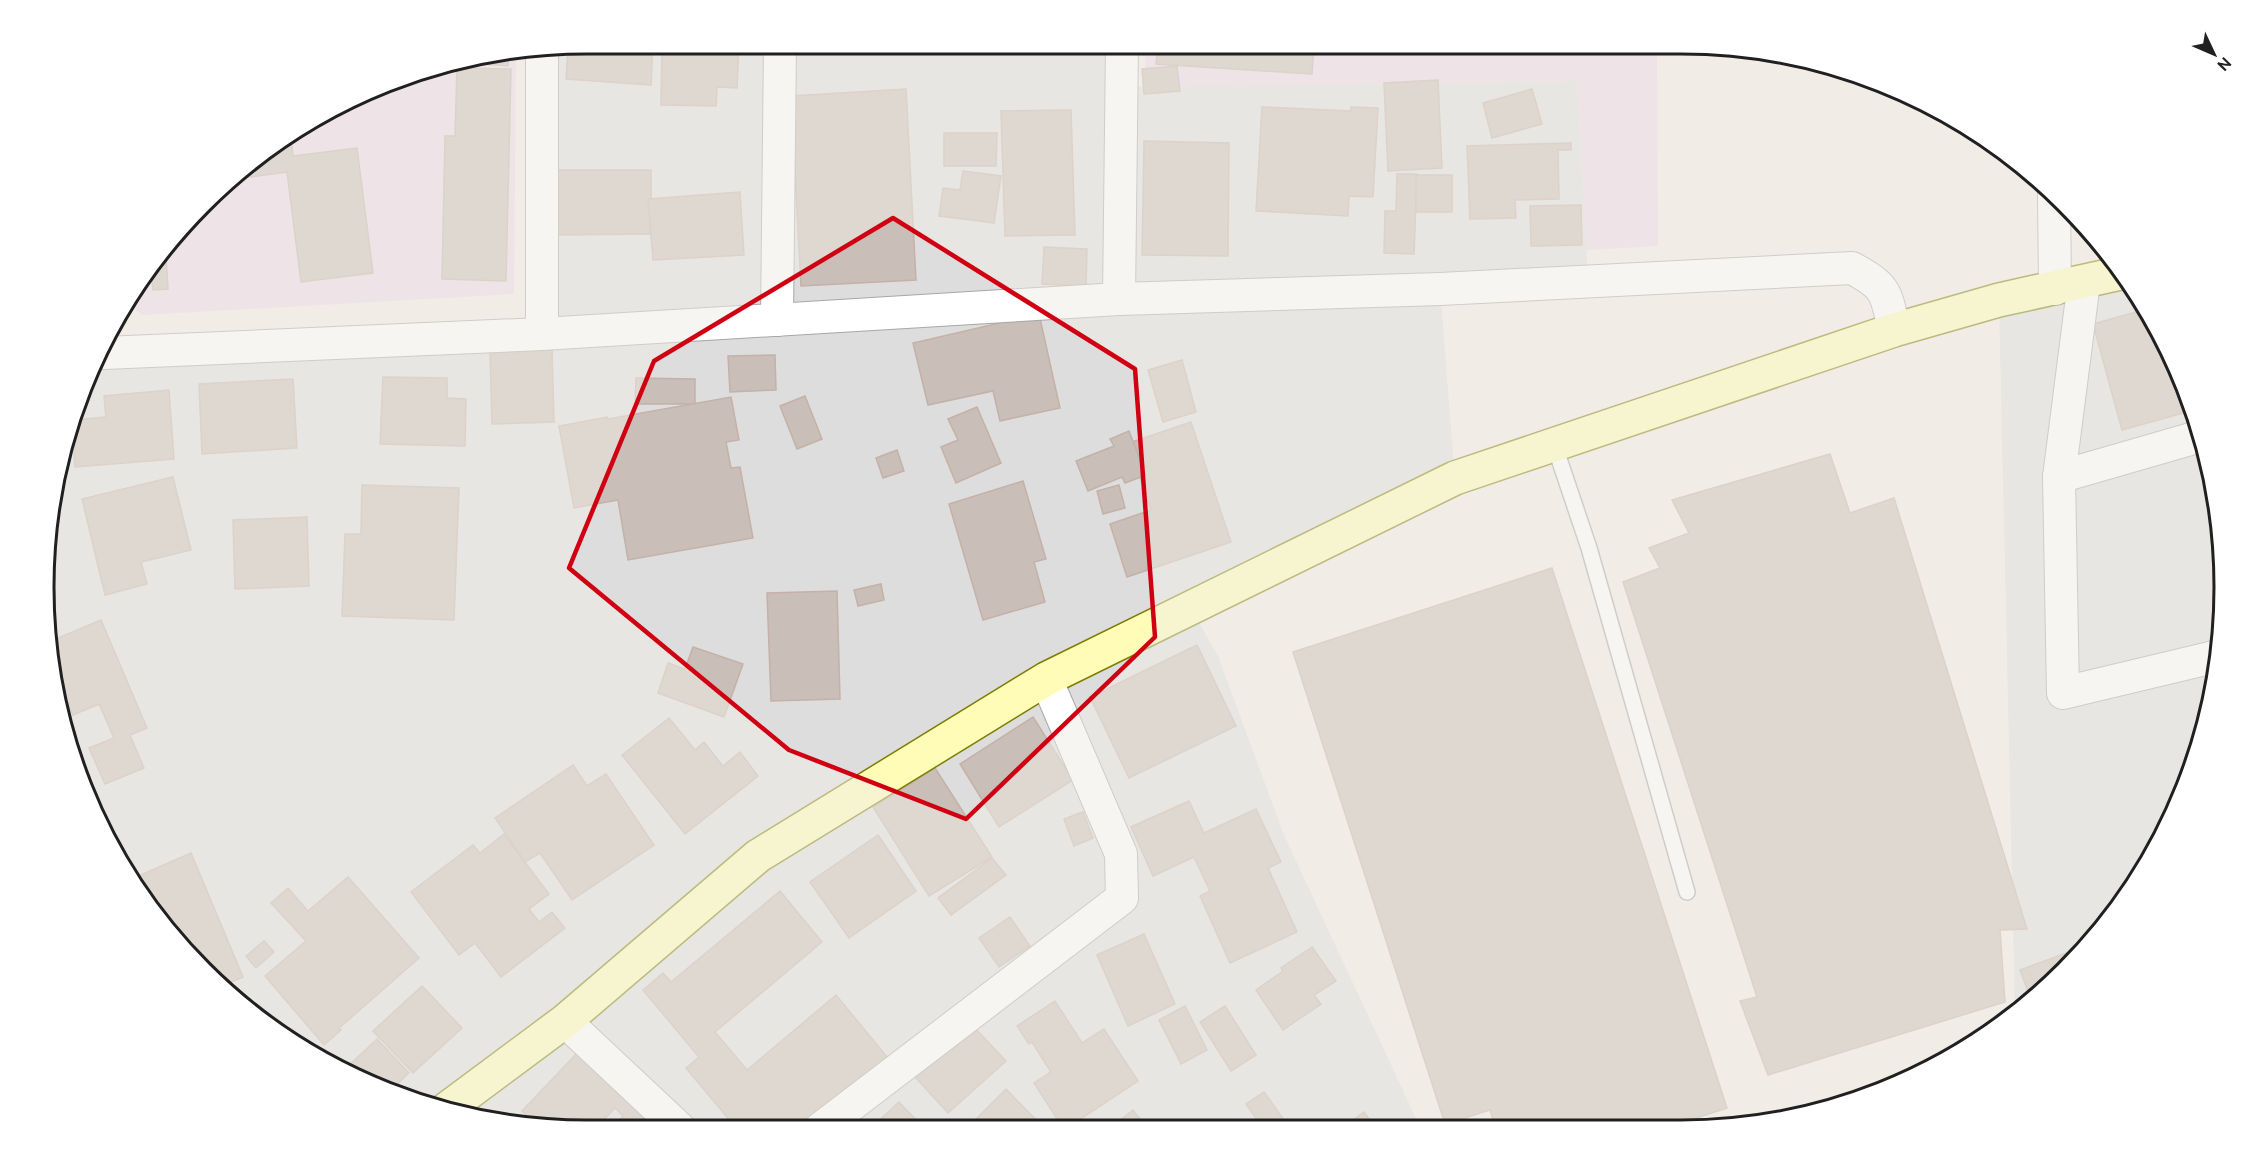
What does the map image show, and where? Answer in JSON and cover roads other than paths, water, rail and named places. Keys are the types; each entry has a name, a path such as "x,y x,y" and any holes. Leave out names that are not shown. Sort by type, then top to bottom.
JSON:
{"main road":[{"path":"454,1103 566,1021 758,856 1046,679 1455,478 1894,330 2000,300 2113,275"}],"street":[{"path":"777,320 780,54"},
{"path":"1119,299 1122,54"},
{"path":"542,56 542,334"},
{"path":"2056,208 2069,285 2059,477 2063,693 2209,658"},
{"path":"108,353 542,334 1119,299 1474,287 1852,268 1874,280 1887,297 1894,330"},
{"path":"2059,477 2193,438"},
{"path":"832,1120 1122,898 1121,854 1046,679"},
{"path":"566,1021 670,1120"}],"lane":[{"path":"1554,444 1589,548 1687,892"}]}
